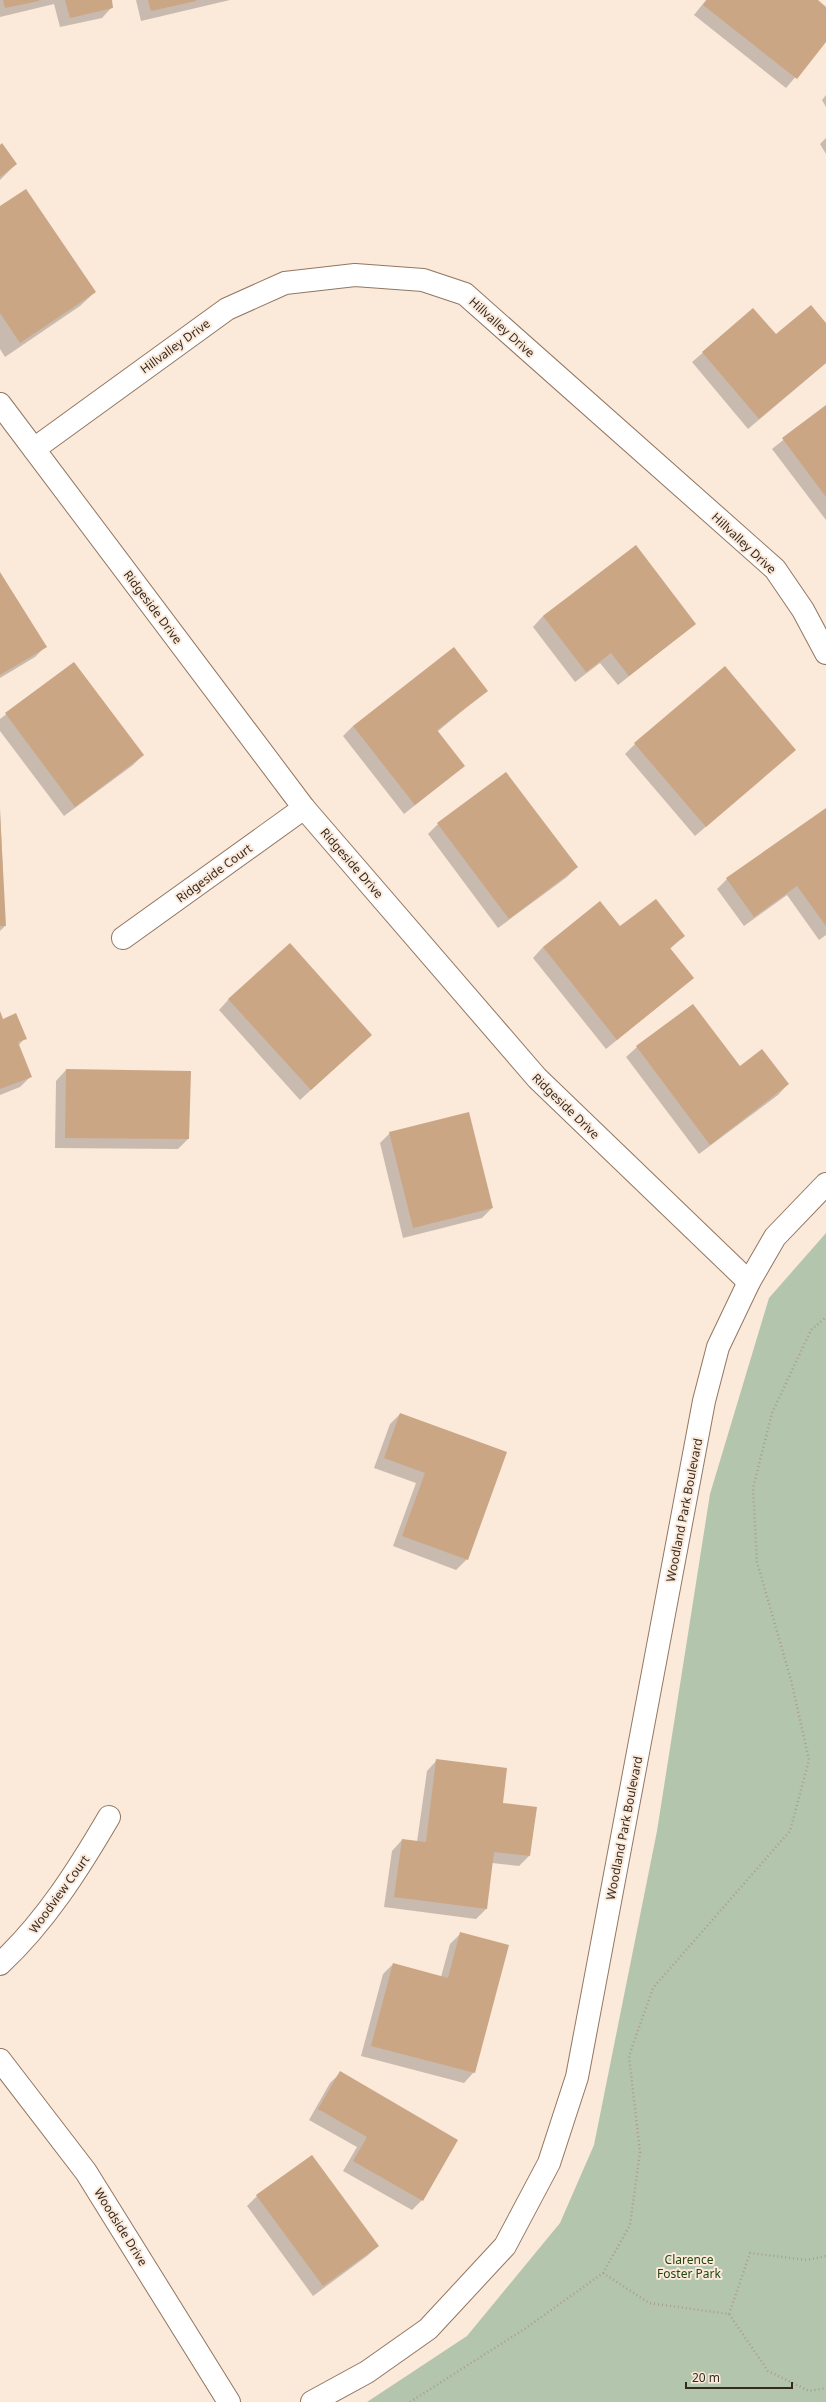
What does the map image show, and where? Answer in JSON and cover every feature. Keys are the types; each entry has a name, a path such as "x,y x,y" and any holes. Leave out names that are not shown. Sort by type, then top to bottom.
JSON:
{"street":[{"name":"Hillvalley Drive","path":"34,449 227,309 285,283 354,275 423,280 465,294 775,569 803,610 826,653"},
{"name":"Ridgeside Drive","path":"0,404 304,808 537,1078 749,1282"},
{"name":"Ridgeside Court","path":"123,938 304,808"},
{"name":"Woodland Park Boulevard","path":"312,2402 367,2372 428,2329 505,2246 549,2163 577,2077 704,1400 718,1347 749,1282 775,1237 826,1184"},
{"name":"Woodview Court","path":"0,1964 25,1940 78,1871 109,1817"},
{"name":"Woodside Drive","path":"0,2060 86,2172 229,2402"}],"path":[{"path":"410,2402 526,2328 603,2273 630,2225 640,2152 629,2056 653,1988 790,1831 810,1760 791,1680 756,1562 753,1488 772,1413 811,1330 826,1317"},
{"path":"729,2314 750,2253 807,2260 826,2256"},
{"path":"603,2273 649,2302 729,2314 768,2371 809,2391 826,2388"}],"green space":[{"name":"Clarence Foster Park","path":"826,1233 826,2402 367,2402 467,2336 560,2223 594,2145 657,1831 710,1494 769,1298"}],"building":[{"path":"3,0 39,0 39,1 5,8"},
{"path":"65,0 112,0 113,8 70,18"},
{"path":"148,0 196,0 196,1 151,11"},
{"path":"707,0 818,0 826,7 826,42 797,79 703,5"},
{"path":"2,143 17,164 0,177 0,145"},
{"path":"26,189 96,292 20,343 0,313 0,206"},
{"path":"811,305 826,323 826,363 759,419 702,352 753,308 776,334"},
{"path":"826,405 826,497 782,438"},
{"path":"636,545 696,624 629,676 611,653 586,672 543,616"},
{"path":"0,572 47,647 0,675"},
{"path":"454,647 488,691 437,730 465,766 415,805 353,726"},
{"path":"74,662 144,755 75,807 5,713"},
{"path":"725,666 796,750 706,827 634,743"},
{"path":"506,772 578,867 509,919 437,823"},
{"path":"826,808 826,926 797,886 754,917 726,878"},
{"path":"0,813 6,926 0,926"},
{"path":"656,899 685,936 670,948 694,978 617,1040 543,947 600,901 620,926"},
{"path":"290,943 372,1035 311,1090 228,999"},
{"path":"693,1004 740,1066 762,1049 789,1084 710,1145 636,1046"},
{"path":"0,1011 3,1019 16,1013 27,1039 18,1042 32,1077 0,1089"},
{"path":"66,1069 191,1071 189,1139 65,1138"},
{"path":"469,1112 493,1208 413,1228 389,1132"},
{"path":"400,1413 507,1452 468,1560 402,1536 425,1473 384,1458"},
{"path":"436,1759 507,1768 503,1803 537,1807 530,1856 494,1852 487,1909 394,1897 402,1839 426,1842"},
{"path":"460,1932 509,1945 475,2073 371,2046 393,1963 448,1978"},
{"path":"340,2071 458,2140 423,2201 353,2161 367,2137 318,2109"},
{"path":"312,2155 379,2246 323,2286 256,2195"}]}
